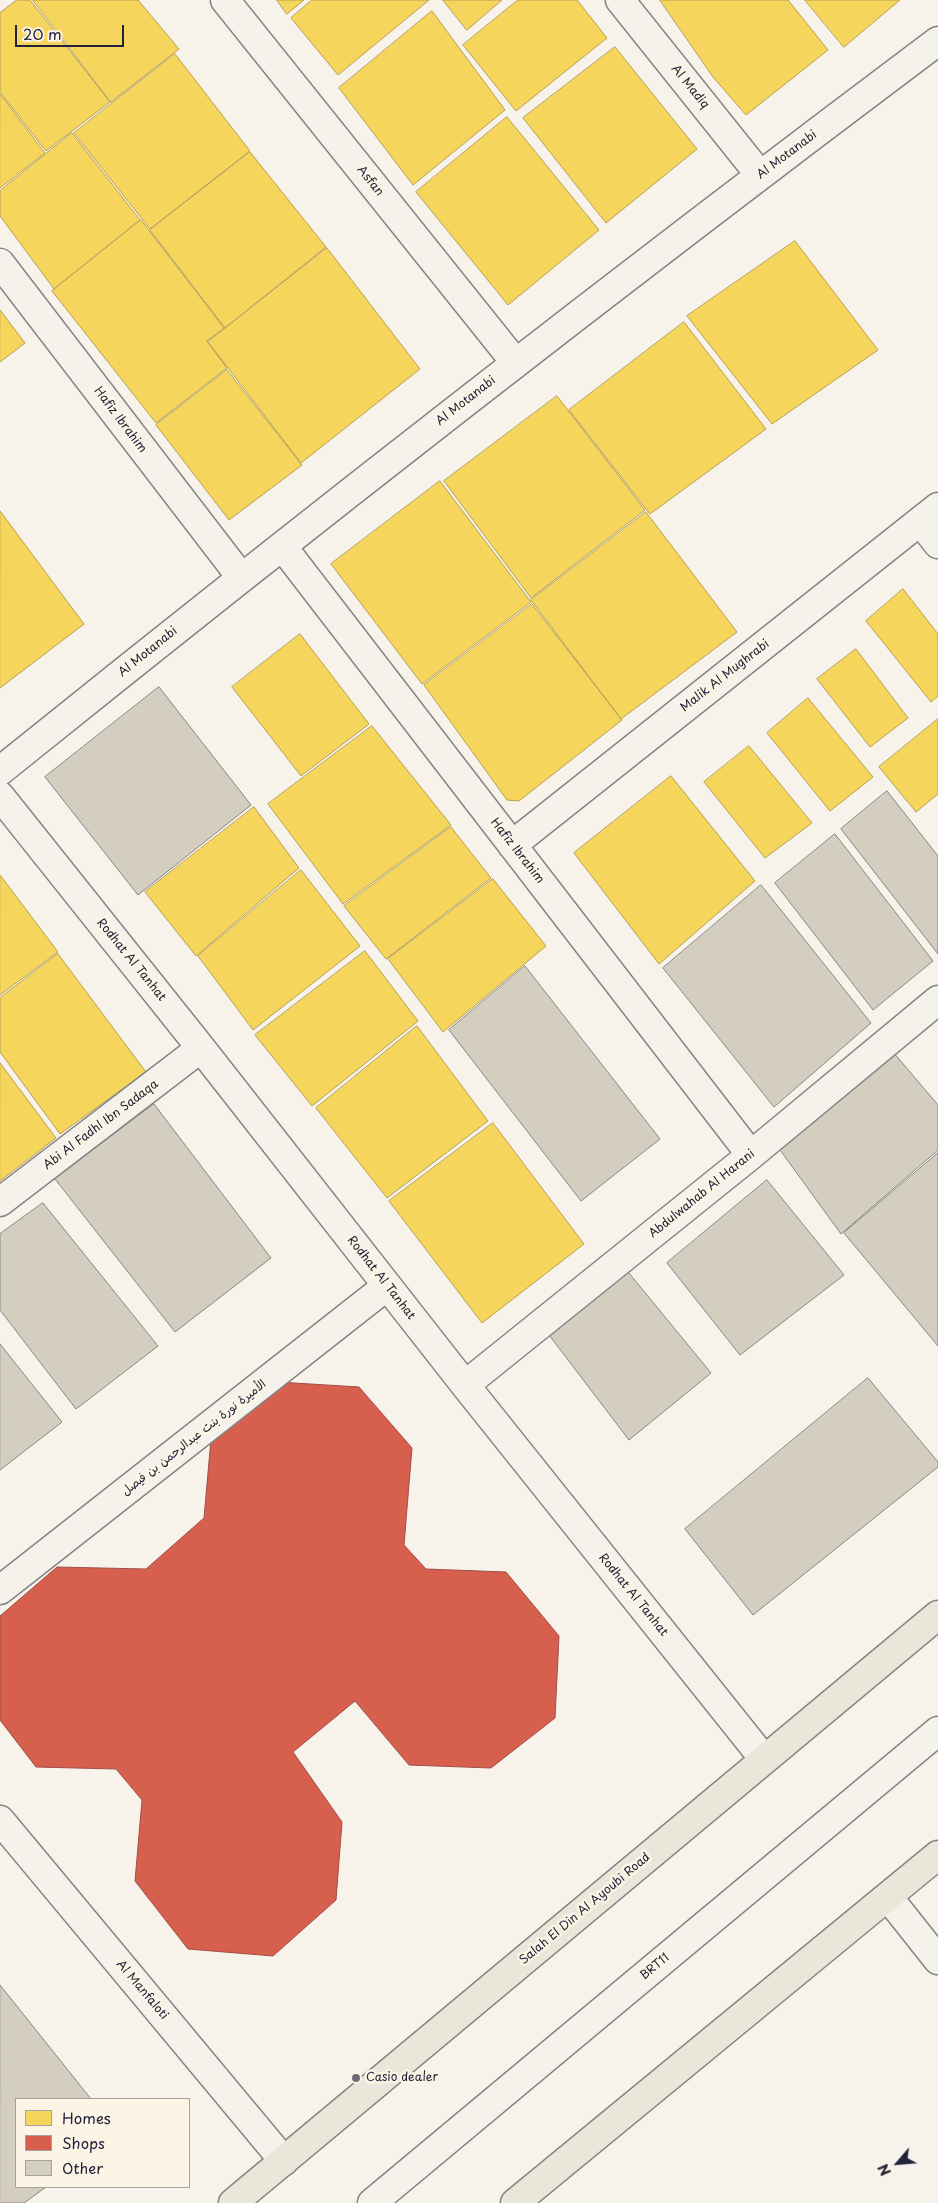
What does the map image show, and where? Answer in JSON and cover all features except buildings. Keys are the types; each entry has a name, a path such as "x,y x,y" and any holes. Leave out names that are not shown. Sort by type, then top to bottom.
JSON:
{"main road":[{"name":"Salah El Din Al Ayoubi Road","path":"233,2203 938,1615"},
{"path":"515,2203 938,1855"}],"street":[{"name":"Asfan","path":"225,0 515,362"},
{"name":"Al Madiq","path":"620,0 760,175"},
{"name":"Al Motanabi","path":"0,771 240,577 515,362 938,41"},
{"name":"Hafiz Ibrahim","path":"0,263 240,577"},
{"path":"929,514 938,544"},
{"name":"Malik Al Mughrabi","path":"512,845 929,514"},
{"name":"Hafiz Ibrahim","path":"282,546 751,1155"},
{"name":"Rodhat Al Tanhat","path":"0,796 201,1048 465,1385 764,1759"},
{"name":"Abdulwahab Al Harani","path":"465,1385 751,1155 938,1000"},
{"name":"Abi Al Fadhl Ibn Sadaqa","path":"0,1202 201,1048"},
{"name":"الأميرة نورة بنت عبدالرحمن بن فيصل","path":"0,1590 387,1286"},
{"name":"BRT11","path":"372,2203 938,1731"},
{"name":"Al Manfaloti","path":"0,1820 284,2161"},
{"path":"888,1897 938,1960"}],"place":[{"name":"Casio dealer","path":"356,2078"}]}
